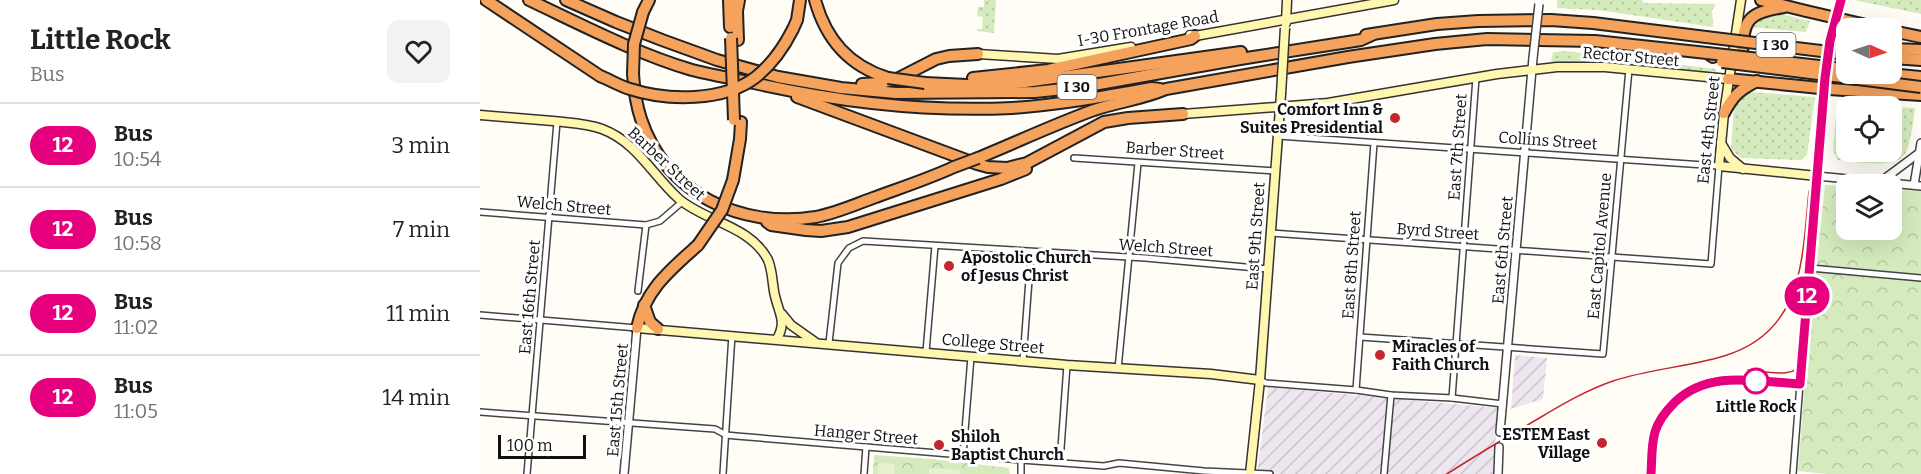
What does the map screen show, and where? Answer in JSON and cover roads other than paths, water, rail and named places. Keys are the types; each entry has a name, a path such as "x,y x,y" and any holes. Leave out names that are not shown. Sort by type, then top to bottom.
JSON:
{"highway":[{"name":"I 30","path":"529,0 655,56 693,70 769,86 876,104 952,109 1014,108 1055,104 1152,88 1166,89 1348,57 1487,39 1595,41 1836,68"},
{"name":"I 30","path":"566,0 616,22 717,60 778,77 841,88 896,93 1035,92 1082,87 1361,40 1372,35 1468,21 1551,20 1593,23 1836,53"},
{"path":"649,0 643,12 634,44 633,74 643,124 659,155 678,178 718,206 773,220 802,219 830,214 978,158 1091,111 1150,96 1166,89"},
{"path":"637,328 640,312 657,284 698,245 711,228 722,210 733,180 737,156 737,121 734,39 729,0"},
{"path":"734,39 739,0"},
{"path":"488,2 600,76 628,89 675,98 723,92 756,77 780,50 793,29 800,0"},
{"path":"815,0 830,36 855,63 872,73 888,78 925,83 967,85 1025,82 1360,34 1372,35"},
{"name":"I 30","path":"1761,0 1836,18"},
{"path":"1784,7 1761,10 1753,16 1744,33 1743,59 1750,64 1825,78"},
{"path":"1902,33 1921,37"},
{"path":"925,83 1048,70 1191,39 1195,36"},
{"path":"1902,49 1921,50"},
{"path":"778,77 855,84 881,83 897,79 936,59 978,54"},
{"path":"1707,54 1722,62 1921,87"},
{"path":"1902,59 1921,60"},
{"path":"1902,75 1921,77"},
{"path":"1728,79 1921,95"},
{"path":"1724,113 1732,98 1742,88 1757,81"},
{"path":"769,86 988,167 1017,167 1046,154 1098,125 1116,120 1183,114"},
{"path":"762,218 771,225 794,229 821,231 848,227 1016,174 1046,158 1071,140"},
{"path":"644,305 650,322 658,329"}],"main road":[{"name":"East 9th Street","path":"1250,473 1260,380 1287,0"},
{"name":"I-30 Frontage Road","path":"978,54 1058,59 1190,34 1195,36 1286,23 1394,0"},
{"name":"East 4th Street","path":"1719,166 1728,79 1741,0"},
{"path":"1816,176 1830,41 1841,0"},
{"name":"Rector Street","path":"1532,69 1583,66 1728,79"},
{"path":"1183,114 1334,102 1532,69"},
{"name":"Barber Street","path":"480,115 589,125 619,137 638,153 682,202 701,214 744,234 757,245 769,264 775,299 783,326 777,339"},
{"path":"1721,143 1730,158 1743,169"},
{"name":"Collins Street","path":"1719,166 1816,176"},
{"name":"Barber Street","path":"779,310 791,325 815,342"},
{"path":"788,340 791,325"},
{"name":"College Street","path":"637,328 1066,365 1211,374 1260,380"}],"street":[{"name":"East 6th Street","path":"1500,432 1523,153 1539,2"},
{"name":"East Capitol Avenue","path":"1508,346 1603,354 1629,69"},
{"name":"East 7th Street","path":"1452,398 1476,78"},
{"name":"East 16th Street","path":"527,474 557,122"},
{"name":"Collins Street","path":"1278,136 1719,166"},
{"name":"East 8th Street","path":"1356,390 1374,143"},
{"path":"1902,184 1918,185 1921,143"},
{"path":"1891,174 1919,153"},
{"name":"Barber Street","path":"1074,158 1275,171"},
{"path":"1118,369 1137,163"},
{"name":"East 4th Street","path":"1711,264 1719,166"},
{"path":"1792,474 1816,176 1836,178"},
{"path":"638,291 646,225 660,221 682,202"},
{"name":"Welch Street","path":"480,212 646,225"},
{"name":"Byrd Street","path":"1271,233 1711,264"},
{"name":"Welch Street","path":"829,344 837,266 849,248 860,242 1268,269"},
{"path":"926,352 935,246"},
{"path":"1023,360 1031,253"},
{"path":"1810,268 1921,278"},
{"name":"College Street","path":"480,315 637,328"},
{"name":"East 15th Street","path":"624,474 637,328"},
{"path":"723,474 732,335"},
{"path":"1360,337 1508,346"},
{"path":"963,455 971,357"},
{"path":"1060,462 1066,365"},
{"name":"College Street","path":"1260,380 1266,383 1503,404"},
{"path":"1651,474 1655,430 1667,410 1682,396 1702,384 1720,380 1800,384"},
{"path":"1384,474 1391,395"},
{"name":"Hanger Street","path":"480,412 715,429 726,435 1021,460 1104,466 1119,463 1204,471 1270,474"},
{"path":"864,474 866,447"},
{"path":"1498,474 1499,447"},
{"path":"1021,460 1021,474"},
{"path":"1104,466 1104,474"}],"tram line":[{"path":"1748,370 1771,373 1794,371 1804,361 1831,63 1844,0"}],"railway":[{"path":"1447,474 1588,391 1627,377 1724,356 1750,345 1770,330 1784,311 1794,290 1804,242 1809,191"}],"place":[{"name":"Comfort Inn & Suites Presidential","path":"1395,118"},
{"name":"Apostolic Church of Jesus Christ","path":"949,266"},
{"name":"Miracles of Faith Church","path":"1380,355"},
{"name":"Little Rock","path":"1756,381"},
{"name":"ESTEM East Village","path":"1602,443"},
{"name":"Shiloh Baptist Church","path":"939,445"}]}
